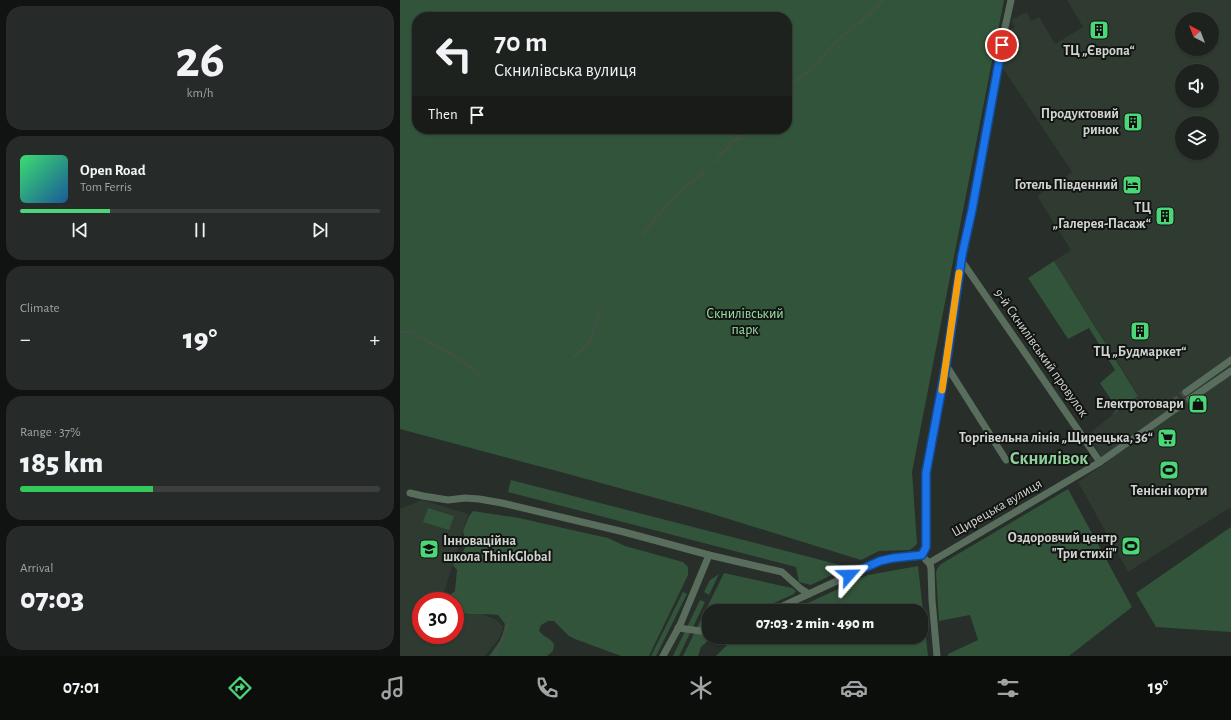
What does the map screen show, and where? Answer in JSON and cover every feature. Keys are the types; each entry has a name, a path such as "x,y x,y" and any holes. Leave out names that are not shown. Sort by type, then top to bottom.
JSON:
{"street":[{"path":"922,555 926,547 926,473 946,365 961,260 972,210 999,55 1011,0"},
{"name":"9-й Скнилівський провулок","path":"961,260 1100,462"},
{"path":"1186,392 1231,360"},
{"path":"946,365 1006,460"},
{"path":"1190,399 1231,371"},
{"name":"Щирецька вулиця","path":"929,563 1100,462 1173,407"},
{"path":"410,493 448,500 465,498 502,503 624,532 709,555 782,572 809,594"},
{"path":"663,656 679,627 709,555"},
{"path":"922,555 929,563 931,569 937,656"},
{"path":"787,604 880,561 922,555"},
{"path":"679,627 702,631"}],"shaded area":[{"path":"1067,0 1231,0 1231,507 1128,572 1078,482 1106,463 1087,435 1138,395 1054,261 1071,250 1037,196 1072,172 1000,64 1006,32 1015,27 1011,20 1027,12 1031,21 1039,17 1055,44 1083,27"},
{"name":"Інноваційна школа ThinkGlobal","path":"422,500 468,514 444,592 412,592 412,644 464,644 464,607 497,620 503,627 500,637 485,656 400,656 400,509"}],"green space":[{"name":"Скнилівський парк","path":"400,0 1004,0 912,472 917,544 910,550 879,551 861,560 703,511 400,429"},
{"path":"1054,261 1138,396 1111,416 1117,409 1100,383 1115,370 1089,328 1068,339 1028,278"},
{"path":"511,480 848,567 811,585 799,582 796,567 508,492"},
{"path":"1068,489 1132,607 1069,656 948,656 948,654 978,640 970,615 939,621 937,569 941,564"},
{"path":"428,508 454,516 449,530 423,522"},
{"path":"473,511 519,518 608,538 625,546 683,562 688,567 688,575 649,656 621,656 575,639 569,636 554,621 548,621 541,625 539,631 554,644 553,651 547,656 489,656 502,638 505,624 498,615 464,613 464,592 454,592 457,570 453,565 456,558 462,554 468,541 464,536 463,531 469,516"},
{"path":"1231,527 1231,632 1156,627 1136,593"},
{"path":"918,566 922,604 806,604 868,575"},
{"path":"724,573 792,588 796,591 794,594 772,604 709,604"},
{"path":"719,574 709,595 704,592 710,580"},
{"path":"683,592 687,594 656,656 651,656"},
{"path":"700,600 705,602 702,604 702,608 679,656 673,656"},
{"path":"702,618 702,644 704,644 701,647 698,656 683,656"},
{"path":"927,644 928,656 716,656 727,645"}],"waterway":[{"path":"792,83 817,65 828,50 843,35 861,22 883,0"},
{"path":"712,164 743,134"},
{"path":"642,235 672,199 706,170"},
{"path":"574,357 591,341 600,309"},
{"path":"400,332 412,332 459,359 481,375"},
{"path":"495,656 511,617"}],"tunnel":[{"path":"1173,402 1186,392"},
{"path":"1177,408 1190,399"}],"slow traffic":[{"path":"942,390 959,273"}],"place":[{"name":"ТЦ „Європа“","path":"1099,30"},
{"name":"Продуктовий ринок","path":"1133,122"},
{"name":"Готель Південний","path":"1132,185"},
{"name":"ТЦ „Галерея-Пасаж“","path":"1165,216"},
{"name":"ТЦ „Будмаркет“","path":"1140,331"},
{"name":"Електротовари","path":"1198,404"},
{"name":"Торгівельна лінія „Щирецька, 36“","path":"1167,438"},
{"name":"Тенісні корти","path":"1169,470"},
{"name":"Оздоровчий центр \"Три стихії\"","path":"1131,546"},
{"name":"Інноваційна школа ThinkGlobal","path":"429,549"}],"district":[{"name":"Скнилівок","path":"1049,459"}],"route":[{"path":"849,575 880,561 922,555 926,547 926,473 946,365 962,255 972,210 1002,45"}]}
